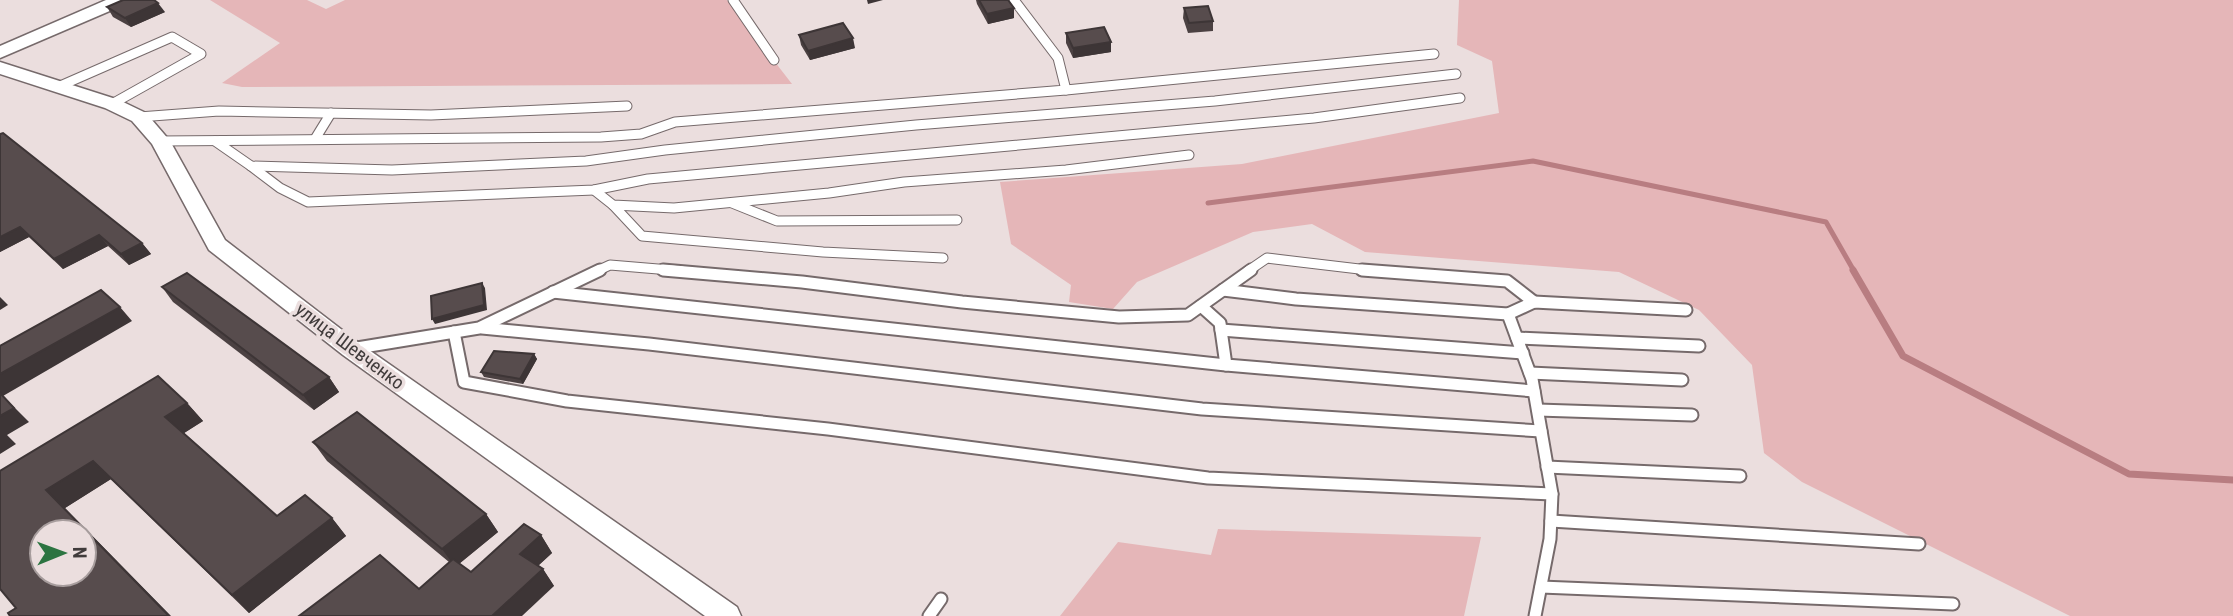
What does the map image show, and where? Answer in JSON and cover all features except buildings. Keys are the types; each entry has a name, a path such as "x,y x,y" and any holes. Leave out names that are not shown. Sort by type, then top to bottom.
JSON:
{"street":[{"path":"0,52 120,0"},
{"name":"улица Шевченко","path":"0,68 112,104 139,117 160,141 218,245 351,349 727,616"}],"lane":[{"path":"733,0 774,60"},
{"path":"1014,0 1058,58 1066,90"},
{"path":"60,86 172,37 201,54 112,104"},
{"path":"160,141 601,137 641,134 675,122 1066,90 1434,54"},
{"path":"251,166 392,170 586,161 665,150 1215,101 1456,74"},
{"path":"215,141 280,188 308,202 594,190 648,178 1314,118 1460,98"},
{"path":"139,117 219,111 431,114 627,106"},
{"path":"315,139 331,113"},
{"path":"613,205 674,208 904,182 1066,170 1189,155"},
{"path":"594,190 613,205 642,236 823,253 943,258"},
{"path":"729,202 777,221 957,220"},
{"path":"479,328 610,265 802,282 1119,317 1188,315 1267,258 1397,274 1507,281 1534,302"},
{"path":"1223,290 1296,299 1508,314 1534,302 1686,310"},
{"path":"553,292 1226,365 1534,390"},
{"path":"1202,306 1220,323 1226,365"},
{"path":"1508,314 1530,373 1552,494 1550,539 1535,616"},
{"path":"351,349 479,328 649,344 1202,409 1541,430"},
{"path":"1221,330 1523,353"},
{"path":"454,332 464,382 567,401 828,429 1208,478 1552,494"},
{"path":"1517,338 1699,346"},
{"path":"1530,373 1682,380"},
{"path":"1538,410 1692,415"},
{"path":"1547,467 1740,476"},
{"path":"1551,522 1919,544"},
{"path":"1541,587 1953,604"},
{"path":"929,616 941,599"}],"shaded area":[{"path":"210,0 307,0 326,9 345,0 727,0 792,84 242,87 222,83 280,43"},
{"path":"1459,0 2233,0 2233,616 2070,616 1802,482 1764,453 1752,365 1699,310 1619,272 1365,252 1312,224 1253,232 1137,282 1113,309 1069,302 1071,285 1011,244 1000,182 1242,164 1499,113 1492,61 1457,45"},
{"path":"1218,529 1481,537 1464,616 1060,616 1118,542 1211,555"}],"waterway":[{"path":"1208,203 1533,161 1826,222 1854,271"},
{"path":"1853,270 1903,356 2129,474 2233,480"}]}
